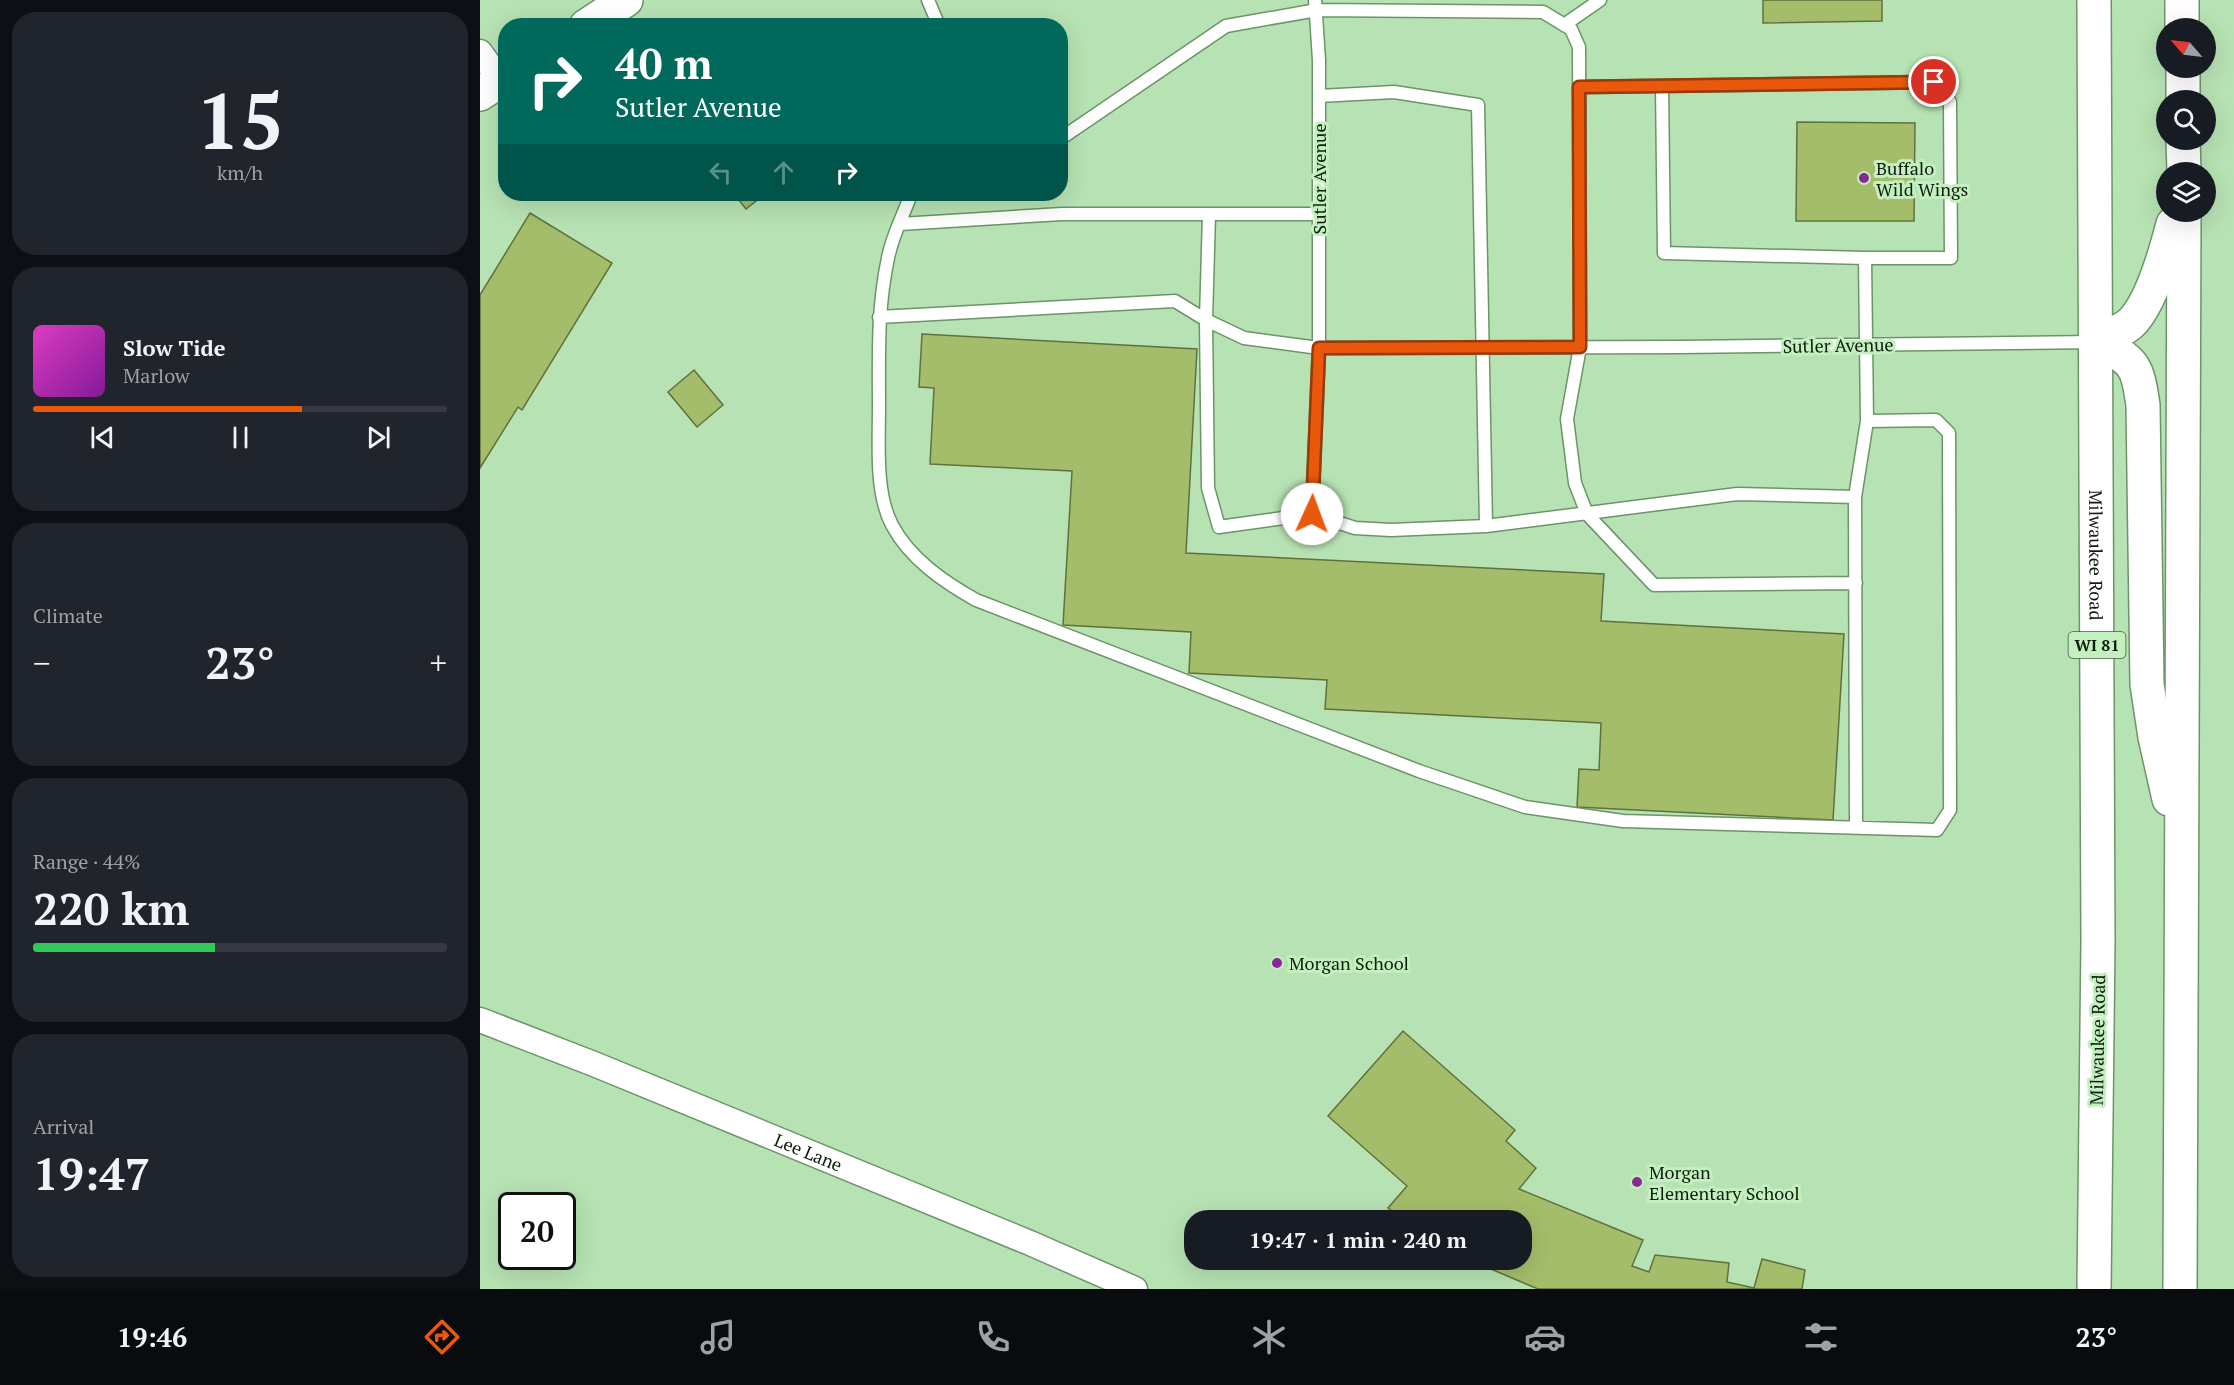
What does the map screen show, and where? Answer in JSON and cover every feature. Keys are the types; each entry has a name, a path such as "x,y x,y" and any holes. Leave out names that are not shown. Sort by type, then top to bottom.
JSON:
{"main road":[{"path":"598,18 626,0"},
{"name":"Milwaukee Road","path":"2094,0 2098,942 2094,1289"},
{"path":"2176,0 2180,18"},
{"path":"2182,0 2182,18"},
{"path":"2097,342 2131,323 2139,311 2150,293 2162,263 2173,222"},
{"path":"2180,1289 2184,222"},
{"path":"2097,342 2124,357 2132,365 2138,375 2143,405 2146,684 2155,737 2182,853"}],"street":[{"path":"480,52 495,84"},
{"name":"Lee Lane","path":"480,1020 594,1064 1019,1238 1136,1289"}],"lane":[{"path":"928,0 936,18"},
{"path":"1564,25 1600,0"},
{"path":"1068,134 1226,27 1316,5 1543,12 1571,29 1579,47 1580,347 1567,419 1575,483 1587,514 1654,585 1856,584"},
{"name":"Sutler Avenue","path":"1312,514 1319,348 1319,96 1316,5"},
{"path":"1579,87 1934,82 1950,102 1951,258 1664,253 1662,86"},
{"path":"1319,96 1395,92 1478,105 1486,526"},
{"path":"908,201 888,255 879,317 879,453 883,502 892,525 908,548 950,585 976,600 1419,771 1526,807 1623,821 1937,830 1950,810 1949,433 1936,420 1867,421"},
{"path":"900,224 1062,214 1319,213"},
{"path":"1209,215 1206,320 1208,488 1219,527 1312,514 1355,528 1391,530 1486,526 1737,494 1855,497"},
{"path":"1856,828 1855,497 1867,421 1865,258"},
{"path":"879,317 1175,301 1206,320 1244,338 1319,348"},
{"name":"Sutler Avenue","path":"1319,348 2097,342"}],"building":[{"path":"1763,0 1882,0 1882,21 1763,23"},
{"path":"1797,122 1915,123 1914,221 1796,221"},
{"path":"740,201 756,201 746,209"},
{"path":"530,213 612,263 522,410 518,407 480,468 480,295"},
{"path":"922,334 1197,349 1186,553 1604,574 1601,621 1844,634 1833,820 1577,807 1579,769 1599,770 1601,723 1325,709 1327,680 1189,673 1191,632 1063,625 1072,471 930,464 934,388 919,387"},
{"path":"694,370 723,405 697,427 668,392"},
{"path":"1403,1031 1515,1130 1506,1141 1536,1168 1519,1189 1643,1240 1632,1266 1649,1272 1655,1255 1729,1263 1727,1282 1754,1288 1762,1259 1805,1270 1802,1289 1538,1289 1493,1270 1532,1270 1532,1210 1390,1210 1388,1208 1407,1186 1328,1116"}],"place":[{"name":"Buffalo Wild Wings","path":"1864,178"},
{"name":"Morgan School","path":"1277,963"},
{"name":"Morgan Elementary School","path":"1637,1182"}],"route":[{"path":"1312,514 1319,348 1580,347 1579,87 1934,82"}]}
